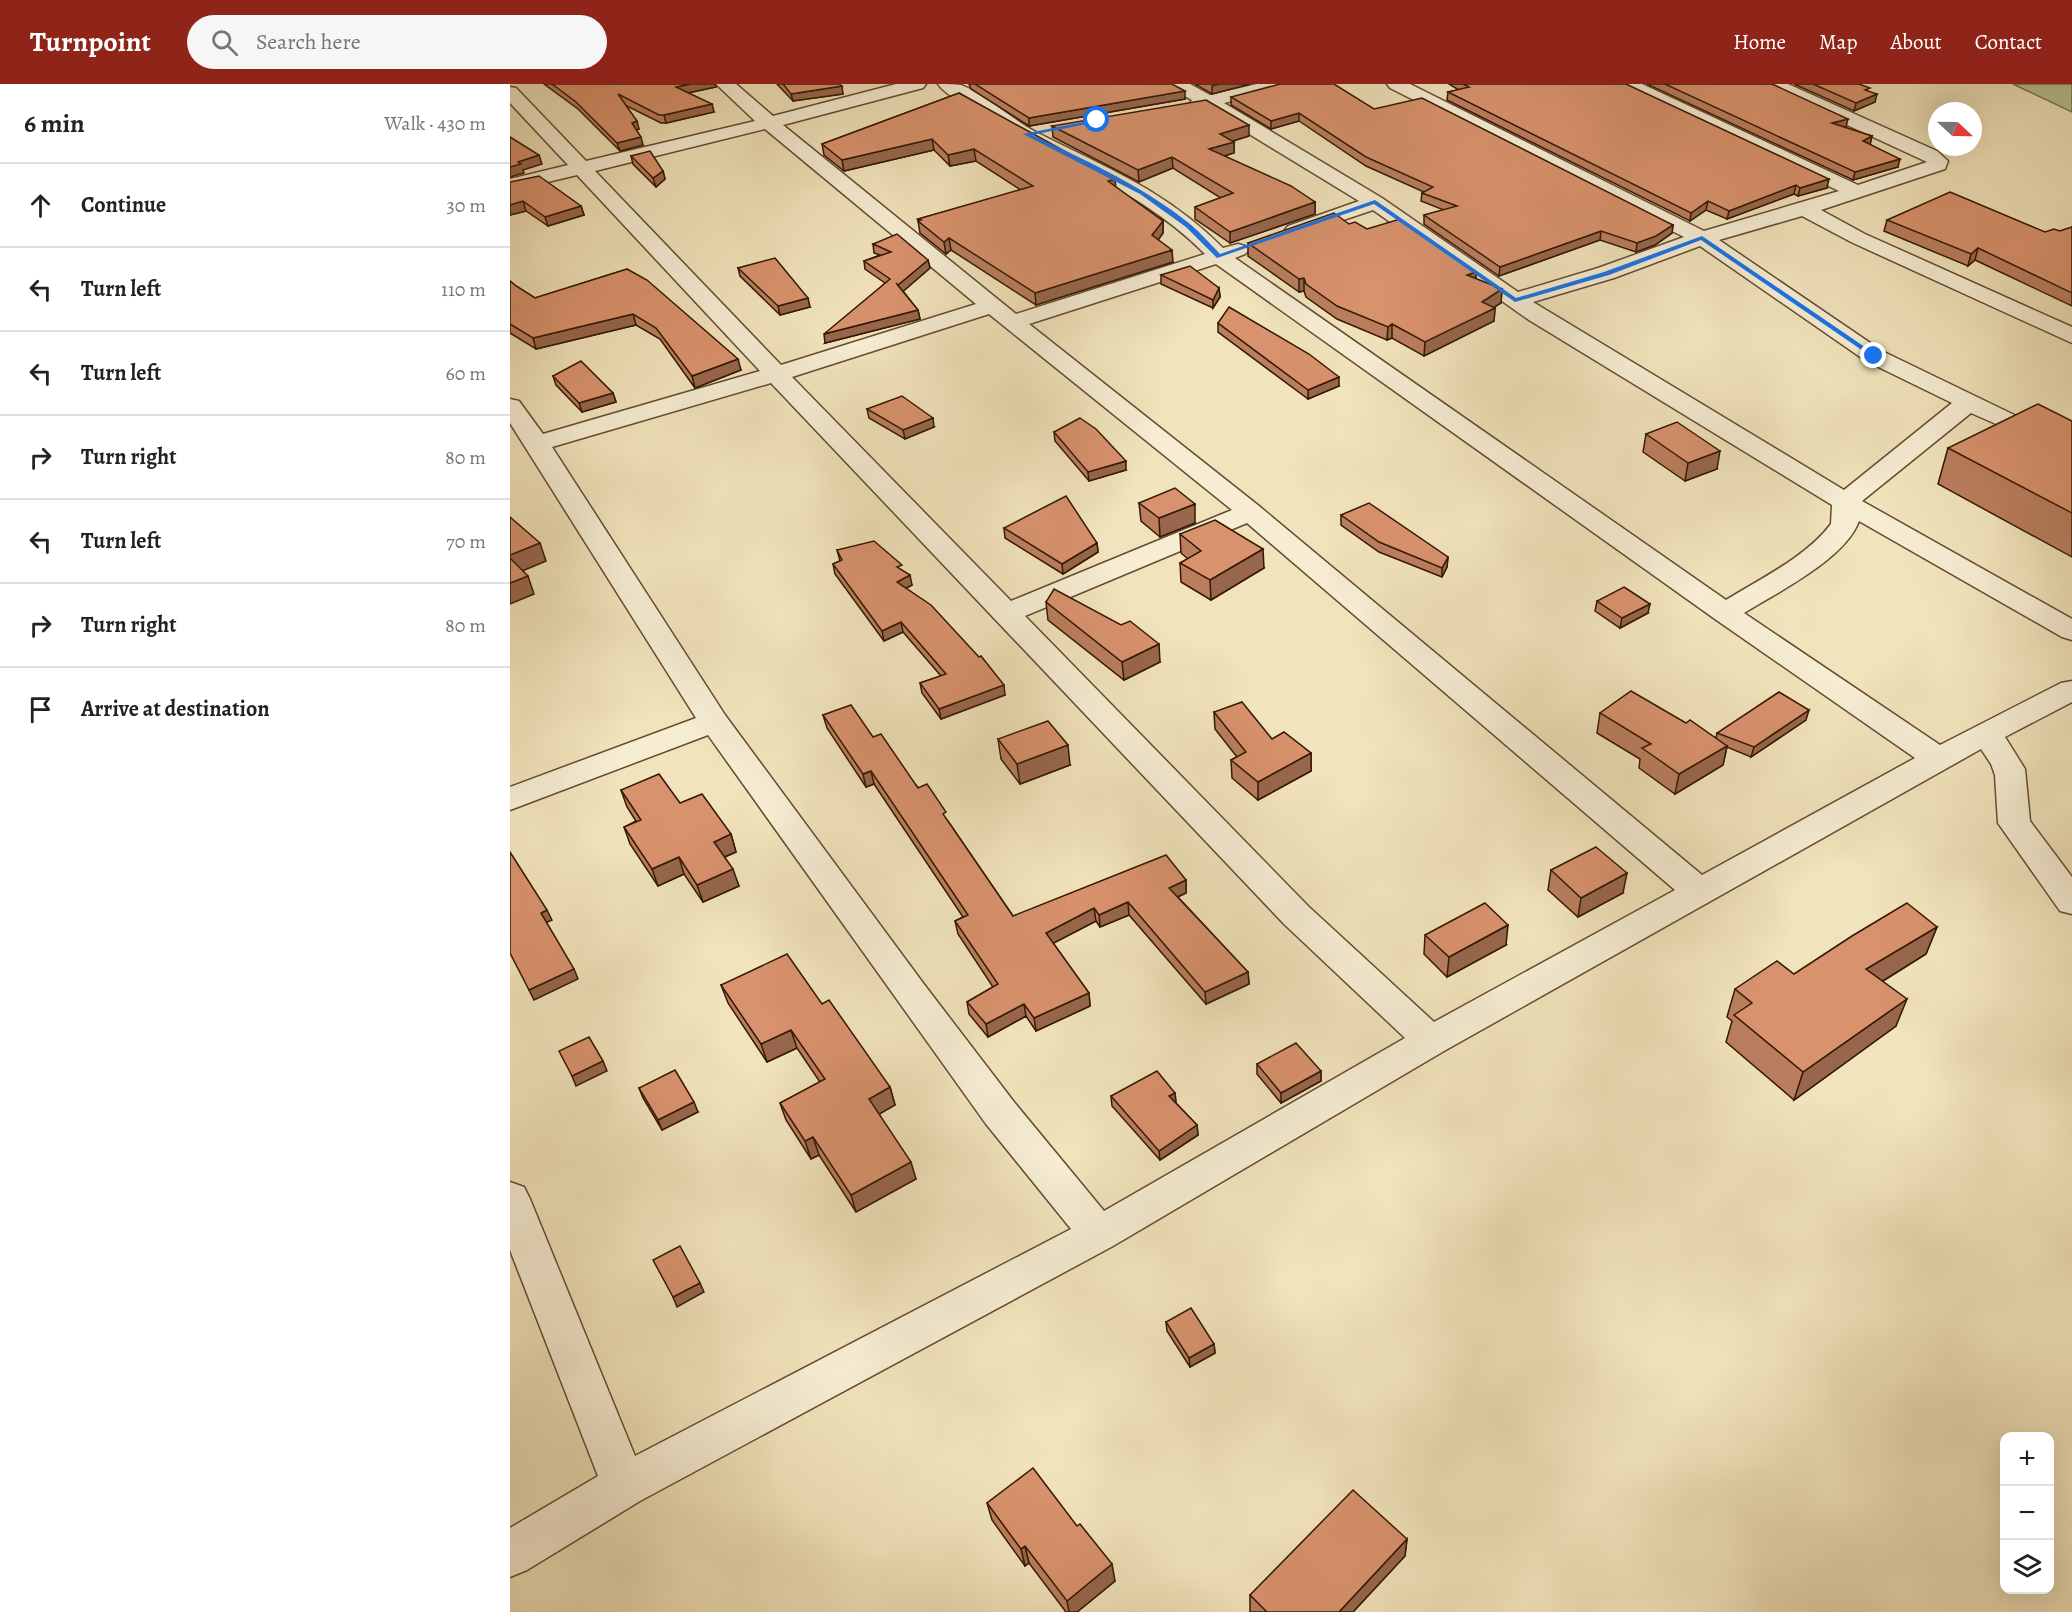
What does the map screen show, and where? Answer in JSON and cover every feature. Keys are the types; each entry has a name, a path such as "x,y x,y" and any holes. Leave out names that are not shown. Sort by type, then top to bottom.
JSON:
{"street":[{"path":"725,84 769,123 777,127 992,306 1250,512 1700,892"},
{"path":"510,185 769,123 917,84"},
{"path":"947,84 1026,134 1093,166 1142,193 1189,226 1219,256 1725,613 1938,759"},
{"path":"1176,84 1210,102 1375,202 1515,300 1845,502 2072,631"},
{"path":"1179,106 1210,102 1280,84"},
{"path":"1396,84 1702,238 1874,356 2030,432"},
{"path":"1628,84 1857,192"},
{"path":"1515,300 1606,273 1702,238 1804,209 1935,168 1938,165 1938,161 1882,133 1773,84"},
{"path":"510,92 776,374 1296,915 1431,1041"},
{"path":"1026,134 1057,128"},
{"path":"1014,322 1219,256 1375,202"},
{"path":"1804,209 1858,238 2072,336"},
{"path":"537,443 776,374 992,306"},
{"path":"1845,502 1969,402"},
{"path":"510,406 537,443 714,722 1000,1113 1100,1234"},
{"path":"1725,613 1816,555 1843,527 1847,517 1845,502"},
{"path":"1007,613 1250,512"},
{"path":"510,1554 624,1485 1100,1234 1431,1041 1938,759 2072,690"},
{"path":"510,799 714,722"},
{"path":"1986,734 2011,774 2013,794 2010,809 2014,823 2072,902"},
{"path":"510,1199 624,1485"}],"green space":[{"path":"2013,84 2072,84 2072,112"}],"building":[{"path":"552,84 691,84 676,87 712,104 659,115 618,94 637,121 632,123 641,137 617,143 576,102"},
{"path":"783,84 839,84 842,86 791,94"},
{"path":"975,84 1172,84 1185,91 1029,118"},
{"path":"1280,84 1334,84 1374,109 1422,98 1673,225 1656,236 1637,243 1601,231 1500,267 1424,215 1457,206 1422,193 1433,187 1366,157 1299,113 1271,121 1231,97"},
{"path":"1463,84 1626,84 1829,179 1800,188 1796,185 1729,211 1708,201 1691,213 1448,92 1469,87"},
{"path":"1665,84 1772,84 1848,119 1832,123 1872,136 1863,141 1900,159 1855,172"},
{"path":"1813,84 1859,84 1870,88 1865,90 1877,94 1856,103"},
{"path":"959,93 1115,179 1108,181 1163,221 1152,235 1172,250 1035,293 949,238 944,242 918,221 921,220 918,219 1033,186 974,149 948,155 932,139 842,160 822,144"},
{"path":"1206,100 1249,125 1220,134 1234,142 1209,149 1291,186 1315,202 1230,232 1195,207 1233,193 1172,157 1138,170 1052,126"},
{"path":"510,137 539,155 510,167"},
{"path":"650,151 663,171 653,178 631,156"},
{"path":"539,176 581,206 545,217 523,201 510,205 510,182"},
{"path":"1950,192 2045,232 2072,227 2072,293 1978,248 1971,254 1887,220"},
{"path":"1334,213 1349,224 1355,222 1367,229 1400,219 1476,272 1467,275 1502,289 1482,302 1495,308 1425,342 1392,324 1388,327 1337,306 1306,284 1304,278 1299,279 1248,243"},
{"path":"897,234 928,260 898,285 896,283 918,310 824,334 890,279 864,261 891,252 873,244"},
{"path":"775,258 808,298 778,306 738,268"},
{"path":"1190,266 1219,288 1213,300 1161,275"},
{"path":"627,269 647,280 738,359 692,376 656,328 633,314 533,338 510,324 510,281 535,298"},
{"path":"1229,307 1309,354 1339,377 1308,390 1218,323"},
{"path":"581,361 613,393 579,403 553,376"},
{"path":"902,396 933,418 903,430 867,409"},
{"path":"2038,404 2072,421 2072,513 1948,448"},
{"path":"1080,418 1096,429 1126,461 1088,472 1054,432"},
{"path":"1677,422 1720,451 1688,463 1646,434"},
{"path":"1175,488 1195,504 1159,518 1139,503"},
{"path":"1066,496 1097,543 1062,564 1004,528"},
{"path":"1369,503 1448,557 1442,568 1379,542 1341,515"},
{"path":"510,517 540,543 510,555"},
{"path":"1215,520 1263,549 1210,580 1180,563 1201,551 1180,534"},
{"path":"874,541 902,565 897,567 910,575 897,582 931,605 979,657 981,656 1004,685 939,709 920,683 946,674 901,622 882,631 833,564 842,560 837,550"},
{"path":"510,558 528,576 510,583"},
{"path":"1624,587 1650,604 1622,618 1597,601"},
{"path":"1054,589 1121,625 1130,621 1159,644 1122,662 1046,602"},
{"path":"1631,691 1686,723 1690,720 1727,746 1679,774 1642,748 1651,744 1600,713"},
{"path":"1779,692 1809,710 1754,747 1717,733"},
{"path":"1242,702 1272,739 1284,732 1311,753 1258,782 1231,760 1246,752 1214,712"},
{"path":"851,705 873,737 881,734 918,788 927,784 946,812 943,814 1013,916 1166,855 1186,880 1169,888 1248,972 1205,992 1128,902 1099,915 1094,908 1046,933 1089,993 1034,1018 1024,1004 986,1024 967,1002 998,984 955,921 968,915 871,771 863,774 823,715"},
{"path":"1048,721 1068,745 1017,764 998,739"},
{"path":"659,774 680,803 702,794 731,834 714,842 733,869 697,885 679,857 652,869 624,827 641,820 621,790"},
{"path":"1596,847 1627,873 1581,898 1551,870"},
{"path":"510,852 547,910 541,913 574,969 529,990 510,953"},
{"path":"1485,903 1508,925 1449,957 1425,935"},
{"path":"1907,903 1937,927 1866,969 1907,999 1803,1072 1734,1015 1752,1003 1735,989 1777,961 1794,974"},
{"path":"787,954 822,1004 829,1000 890,1087 869,1099 911,1162 851,1195 813,1137 805,1141 780,1103 825,1079 791,1030 761,1044 721,985"},
{"path":"589,1037 603,1061 572,1076 559,1051"},
{"path":"1296,1043 1321,1071 1281,1093 1257,1064"},
{"path":"675,1070 694,1102 658,1120 639,1088"},
{"path":"1157,1071 1175,1093 1169,1096 1197,1125 1159,1151 1111,1096"},
{"path":"680,1246 700,1283 673,1297 653,1260"},
{"path":"1191,1308 1214,1344 1189,1358 1166,1322"},
{"path":"1033,1468 1077,1526 1080,1524 1112,1564 1067,1601 1025,1546 1021,1549 987,1503"},
{"path":"1353,1490 1407,1539 1339,1612 1267,1612 1250,1595"}],"route":[{"path":"1097,120 1026,134 1093,166 1142,193 1189,226 1219,256 1375,202 1515,300 1606,273 1702,238 1874,356"}]}
